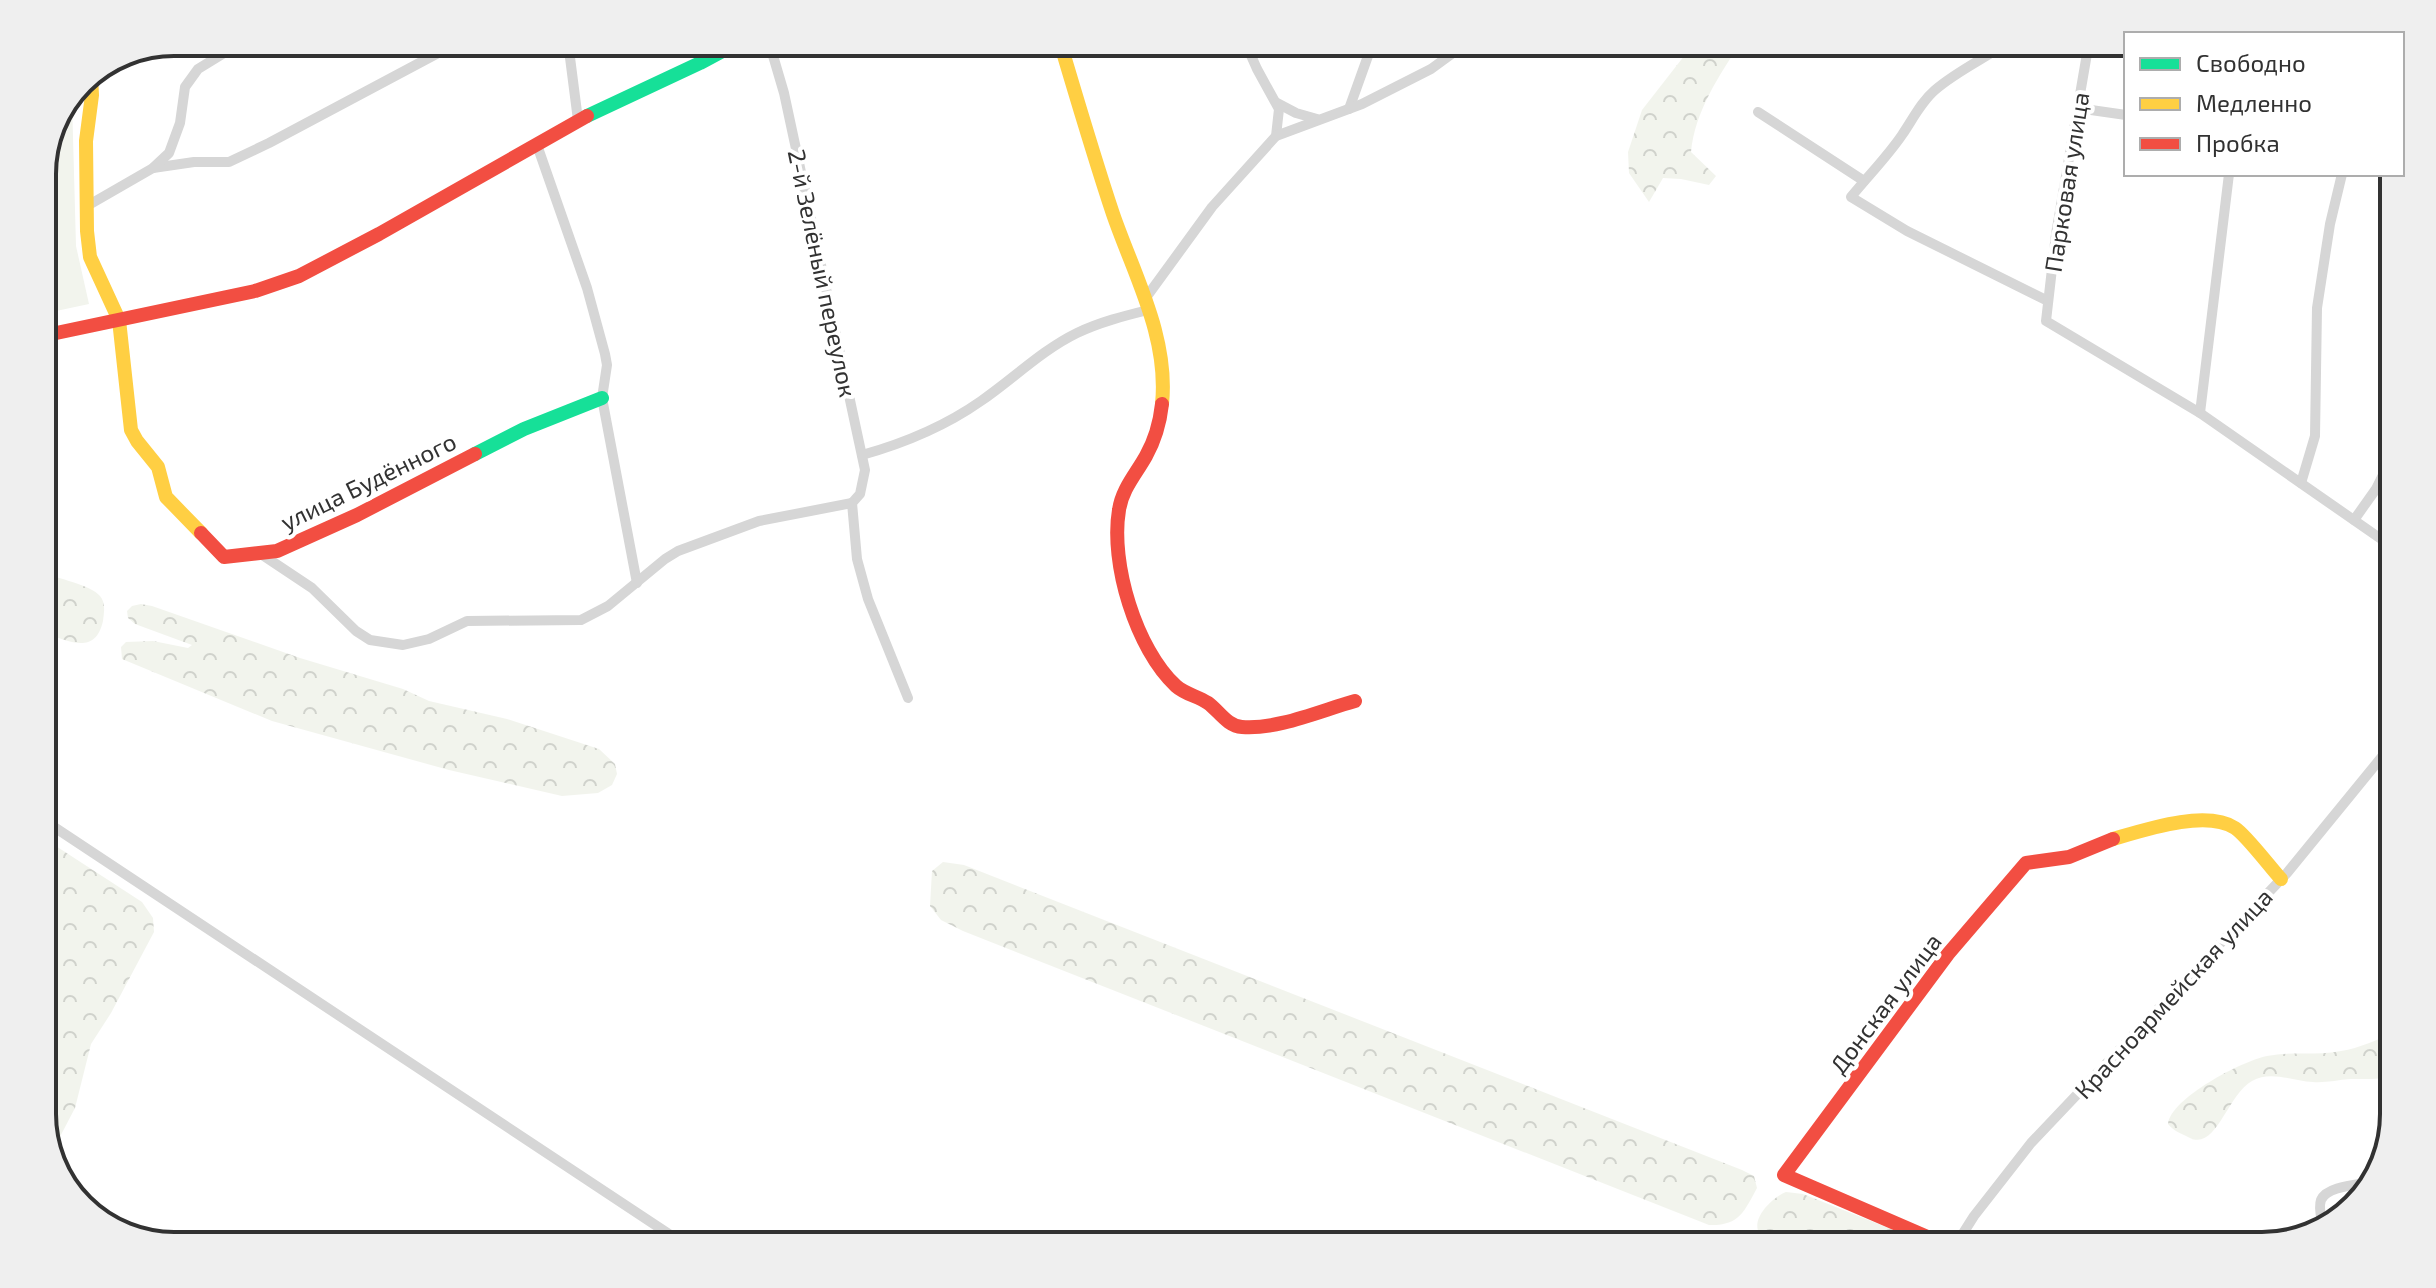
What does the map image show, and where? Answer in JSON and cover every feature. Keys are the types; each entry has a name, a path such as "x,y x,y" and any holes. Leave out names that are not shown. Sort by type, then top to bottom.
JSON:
{"street":[{"path":"87,206 153,168 169,153 180,123 185,87 198,69 219,56"},
{"path":"153,168 194,162 229,162 432,56"},
{"path":"570,56 578,120"},
{"path":"56,333 255,291 299,276 578,120 713,56"},
{"name":"2-й Зелёный переулок","path":"773,56 784,93 865,470 860,494 852,503 857,559 868,599 908,698"},
{"path":"1064,56 1122,239 1147,304 1161,359 1163,388 1157,431 1125,491 1118,514 1122,577 1133,615 1148,649 1174,686 1208,703 1231,725 1242,727 1270,723 1355,701"},
{"path":"1251,56 1276,102 1279,116 1276,136"},
{"path":"1349,109 1368,56"},
{"path":"862,455 898,445 957,417 1056,345 1147,304 1212,207 1276,136 1349,109 1431,69 1449,56"},
{"path":"1989,56 1950,78 1924,101 1902,136 1851,197 1907,231 2048,301"},
{"name":"Парковая улица","path":"2086,56 2056,234 2046,321 2200,413"},
{"path":"92,90 86,141 90,257 119,320"},
{"path":"1276,102 1296,113 1319,120"},
{"path":"2077,108 2124,115"},
{"path":"1758,112 1864,181"},
{"path":"537,145 587,288 605,354 607,365 602,398 637,583"},
{"path":"2229,176 2200,413 2380,538"},
{"path":"2301,483 2315,436 2317,308 2330,224 2342,176"},
{"name":"улица Будённого","path":"119,320 131,430 136,444 158,466 166,497 224,557 277,551 357,515 524,429 602,398"},
{"path":"2354,520 2380,481"},
{"path":"261,554 312,588 356,631 370,640 403,645 429,639 467,621 581,620 608,606 678,551 771,518 852,503"},
{"name":"Красноармейская улица","path":"1962,1232 2031,1143 2281,879 2380,759"},
{"name":"Донская улица","path":"1926,1232 1784,1175 1948,954 2026,863 2069,857 2106,841 2147,829 2210,819 2235,828 2281,879"},
{"path":"56,828 666,1232"},
{"path":"2321,1216 2321,1198 2329,1192 2356,1186"}],"green space":[{"path":"1684,56 1732,56 1709,94 1693,137 1691,152 1716,176 1709,185 1663,178 1649,202 1629,173 1628,152 1642,110"},
{"path":"72,115 76,246 89,304 56,311 56,166 60,143"},
{"path":"56,577 96,592 104,605 103,621 94,639 70,642 56,637"},
{"path":"141,604 403,689 429,701 507,719 599,749 615,764 617,774 612,785 598,793 562,796 449,770 272,721 122,659 121,647 126,642 153,641 188,648 192,645 135,624 128,618 127,611"},
{"path":"56,846 142,902 153,918 154,932 91,1044 75,1108 59,1139 56,1122"},
{"path":"943,862 964,865 1742,1170 1754,1176 1757,1188 1734,1220 1709,1225 963,931 941,920 930,906 932,871"},
{"path":"2380,1039 2380,1078 2318,1082 2267,1076 2243,1088 2206,1137 2198,1140 2188,1137 2168,1124 2172,1114 2194,1092 2256,1059 2341,1051"},
{"path":"1786,1192 1803,1194 1899,1232 1759,1232 1758,1220 1773,1200"}],"traffic: fast":[{"path":"587,116 713,56"},
{"path":"475,454 524,429 602,398"}],"traffic: slow":[{"path":"1064,56 1113,214 1155,331 1163,379 1162,404"},
{"path":"92,90 86,141 90,257 119,320 131,430 158,467 166,497 201,533"},
{"path":"2113,839 2175,823 2208,820 2223,823 2240,832 2281,879"}],"traffic: jam":[{"path":"56,333 255,291 299,276 587,116"},
{"path":"1162,404 1152,444 1123,495 1117,531 1118,555 1129,604 1149,650 1176,686 1208,703 1237,726 1270,725 1355,701"},
{"path":"201,533 224,557 277,551 357,515 475,454"},
{"path":"1916,1232 1784,1175 1948,954 2026,863 2069,857 2113,839"}]}
